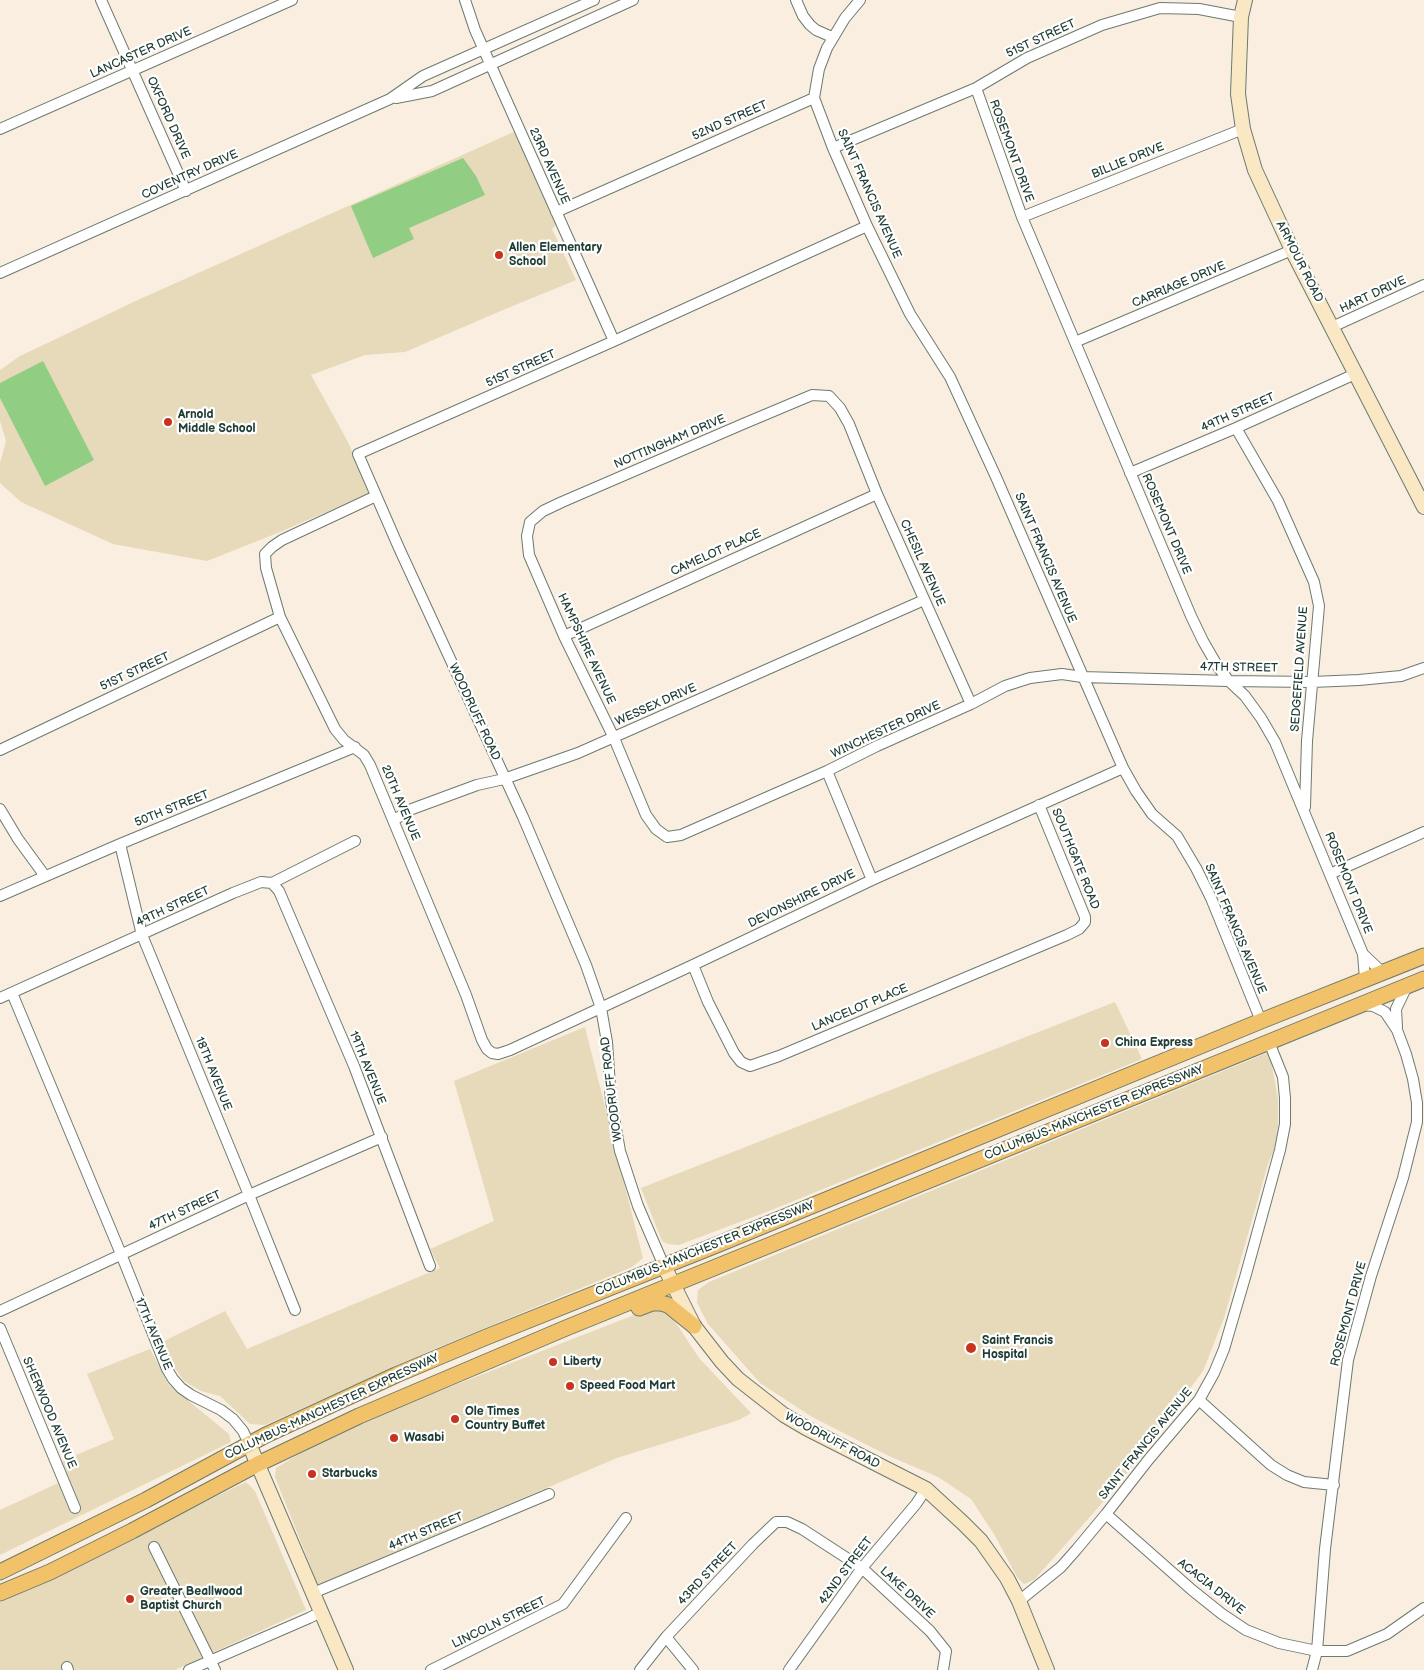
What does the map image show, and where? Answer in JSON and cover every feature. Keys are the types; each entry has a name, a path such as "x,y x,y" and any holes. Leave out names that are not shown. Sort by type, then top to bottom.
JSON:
{"main road":[{"name":"COLUMBUS-MANCHESTER EXPRESSWAY","path":"0,1572 146,1500 249,1444 349,1396 460,1348 1424,956"},
{"name":"COLUMBUS-MANCHESTER EXPRESSWAY","path":"0,1593 50,1572 258,1464 359,1416 602,1314 1424,979"},
{"path":"900,1193 902,1178 956,1153 967,1142"},
{"path":"602,1314 618,1316 652,1303 661,1303 668,1305 694,1326"}],"street":[{"name":"OXFORD DRIVE","path":"101,0 186,191"},
{"name":"LANCASTER DRIVE","path":"0,130 292,0"},
{"name":"23RD AVENUE","path":"465,0 475,30 614,341"},
{"name":"COVENTRY DRIVE","path":"0,273 390,99 423,76 594,0"},
{"name":"COVENTRY DRIVE","path":"390,99 432,91 633,0"},
{"path":"796,0 803,16 810,25 832,37"},
{"path":"814,98 819,69 832,37 844,18 860,0"},
{"name":"ARMOUR ROAD","path":"1245,0 1242,17 1238,94 1243,129 1257,175 1292,250 1424,507"},
{"name":"51ST STREET","path":"833,148 976,88 1027,58 1102,25 1160,8 1199,9 1242,17"},
{"name":"ROSEMONT DRIVE","path":"976,88 1022,217 1203,641 1218,667 1245,696 1275,742 1363,954 1365,979"},
{"name":"SAINT FRANCIS AVENUE","path":"814,98 833,148 867,226 910,314 950,377 996,477 1123,768 1152,814 1176,836 1196,868 1211,898 1262,1021"},
{"name":"52ND STREET","path":"556,212 814,98"},
{"name":"BILLIE DRIVE","path":"1022,217 1243,129"},
{"name":"51ST STREET","path":"376,496 358,454 614,341 867,226"},
{"name":"CARRIAGE DRIVE","path":"1075,342 1292,250"},
{"name":"HART DRIVE","path":"1332,327 1424,285"},
{"name":"49TH STREET","path":"1130,473 1236,428 1355,374"},
{"name":"NOTTINGHAM DRIVE","path":"535,567 526,536 530,522 543,511 589,490 812,395 829,396 840,408 852,430"},
{"name":"SEDGEFIELD AVENUE","path":"1236,428 1278,501 1314,582 1319,606 1307,741 1304,810"},
{"name":"CHESIL AVENUE","path":"852,430 877,494 971,704"},
{"name":"CAMELOT PLACE","path":"564,636 877,494"},
{"name":"20TH AVENUE","path":"376,496 282,540 272,547 265,554 267,574 280,617 336,729 344,740 364,755 370,765 466,995 482,1040 487,1049 492,1053"},
{"name":"WOODRUFF ROAD","path":"376,496 522,817 586,965 601,1008 607,1042 611,1101 620,1151 638,1206 664,1266 694,1326 738,1379 784,1415 926,1490 963,1523 981,1541 1007,1578 1019,1601 1047,1670"},
{"name":"HAMPSHIRE AVENUE","path":"535,567 564,636 614,738 646,815 656,829 667,837 681,835 704,825"},
{"name":"WESSEX DRIVE","path":"394,820 412,809 443,797 477,785 504,779 578,753 924,600"},
{"name":"51ST STREET","path":"0,750 280,617"},
{"name":"47TH STREET","path":"1082,677 1312,682 1401,676 1424,668"},
{"name":"WINCHESTER DRIVE","path":"704,825 827,771 877,746 971,704 1005,686 1030,678 1062,674 1082,677"},
{"name":"50TH STREET","path":"0,896 354,747"},
{"name":"DEVONSHIRE DRIVE","path":"492,1053 498,1054 510,1050 872,880 1123,768"},
{"path":"827,771 872,880"},
{"name":"SOUTHGATE ROAD","path":"1040,805 1086,922"},
{"path":"0,809 18,839 45,876"},
{"path":"1330,874 1424,832"},
{"name":"49TH STREET","path":"0,998 261,882 272,883 355,841"},
{"name":"18TH AVENUE","path":"120,844 142,935 250,1195 294,1310"},
{"name":"19TH AVENUE","path":"272,883 279,891 382,1137 430,1266"},
{"name":"LANCELOT PLACE","path":"693,965 708,1002 734,1053 741,1062 750,1066 779,1056 1067,935 1079,929 1086,922"},
{"name":"ROSEMONT DRIVE","path":"1363,954 1382,972"},
{"name":"ROSEMONT DRIVE","path":"1397,1030 1396,1009 1407,986"},
{"name":"17TH AVENUE","path":"12,993 121,1254 158,1351 173,1379 191,1395 221,1410 233,1419 243,1431 346,1670"},
{"name":"ROSEMONT DRIVE","path":"1312,1670 1317,1651 1325,1548 1348,1360 1371,1276 1420,1122 1406,1054 1397,1030 1385,1012 1372,1006 1362,1005"},
{"name":"SAINT FRANCIS AVENUE","path":"1019,1601 1061,1567 1199,1400 1214,1373 1224,1349 1282,1141 1285,1124 1283,1077 1269,1042"},
{"name":"47TH STREET","path":"0,1311 250,1195 382,1137"},
{"name":"SHERWOOD AVENUE","path":"0,1328 75,1508"},
{"path":"1199,1400 1271,1465 1287,1475 1304,1482 1334,1485"},
{"name":"42ND STREET","path":"789,1670 862,1568 926,1490"},
{"name":"44TH STREET","path":"313,1593 549,1494"},
{"name":"ACACIA DRIVE","path":"1106,1514 1222,1614 1246,1630 1280,1643 1317,1651 1347,1651 1387,1634 1424,1609"},
{"name":"LINCOLN STREET","path":"431,1670 563,1604 626,1518"},
{"name":"43RD STREET","path":"640,1670 666,1637 776,1522 787,1522 806,1532"},
{"name":"LAKE DRIVE","path":"806,1532 862,1568 930,1631 946,1651 943,1670"},
{"path":"154,1547 212,1665"},
{"path":"189,1670 212,1665 321,1612"},
{"path":"666,1637 693,1670"}],"shaded area":[{"path":"516,131 556,225 552,229 576,280 405,352 365,355 311,375 348,442 370,493 207,561 113,544 21,502 0,483 0,463 6,441 0,421 0,370 20,356 140,299"},
{"path":"1115,1002 1142,1059 774,1209 679,1245 668,1244 662,1241 641,1188"},
{"path":"585,1027 643,1258 632,1267 432,1350 265,1425 250,1424 220,1396 201,1391 184,1381 169,1360 162,1342 225,1311 247,1349 440,1268 430,1249 494,1221 454,1081"},
{"name":"Saint Francis Hospital","path":"1267,1053 1271,1061 1278,1099 1278,1127 1275,1147 1268,1164 1224,1318 1203,1371 1118,1485 1034,1580 1024,1584 1017,1577 994,1534 971,1499 938,1477 889,1456 812,1417 760,1383 708,1324 697,1303 698,1290 709,1282"},
{"path":"652,1308 668,1311 699,1358 751,1413 739,1420 617,1458 318,1585 275,1477 276,1468 321,1441 391,1410"},
{"path":"150,1349 169,1385 229,1434 231,1442 0,1555 0,1510 69,1478 62,1461 114,1439 87,1374"},
{"path":"246,1482 255,1491 306,1610 175,1670 73,1670 72,1667 65,1670 0,1670 0,1602"}],"green space":[{"path":"463,158 476,176 485,195 409,228 414,239 373,258 351,206"},
{"path":"43,361 94,460 45,486 0,398 0,383"}],"place":[{"name":"Allen Elementary School","path":"499,255"},
{"name":"Arnold Middle School","path":"168,422"},
{"name":"China Express","path":"1105,1043"},
{"name":"Saint Francis Hospital","path":"971,1348"},
{"name":"Liberty","path":"553,1362"},
{"name":"Speed Food Mart","path":"570,1386"},
{"name":"Ole Times Country Buffet","path":"455,1419"},
{"name":"Wasabi","path":"394,1438"},
{"name":"Starbucks","path":"312,1474"},
{"name":"Greater Beallwood Baptist Church","path":"130,1599"}]}
